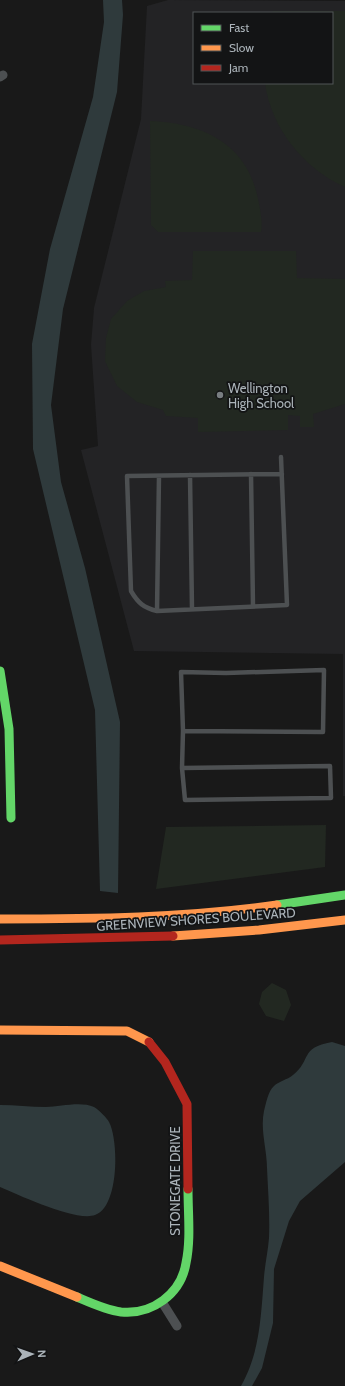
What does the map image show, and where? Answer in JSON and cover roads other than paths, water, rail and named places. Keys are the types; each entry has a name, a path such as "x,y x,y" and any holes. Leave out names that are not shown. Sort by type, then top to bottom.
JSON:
{"street":[{"path":"0,671 9,729 11,818"},
{"name":"GREENVIEW SHORES BOULEVARD","path":"0,920 81,920 199,914 269,907 345,895"},
{"name":"GREENVIEW SHORES BOULEVARD","path":"0,940 151,938 214,934 345,920"},
{"name":"STONEGATE DRIVE","path":"0,1030 127,1031 143,1037 162,1054 183,1094 188,1108 188,1253 183,1276 176,1289 162,1302 148,1309 134,1312 118,1312 0,1266"},
{"path":"162,1302 177,1326"}],"lane":[{"path":"282,457 287,605 157,611 146,608 136,600 131,591 128,476 282,474"},
{"path":"251,474 253,606"},
{"path":"190,475 192,609"},
{"path":"157,611 159,476"},
{"path":"182,731 323,732 324,670 226,673 181,672 182,768 185,800 331,798 330,766 182,768"}],"place":[{"name":"Wellington High School","path":"220,395"}]}
